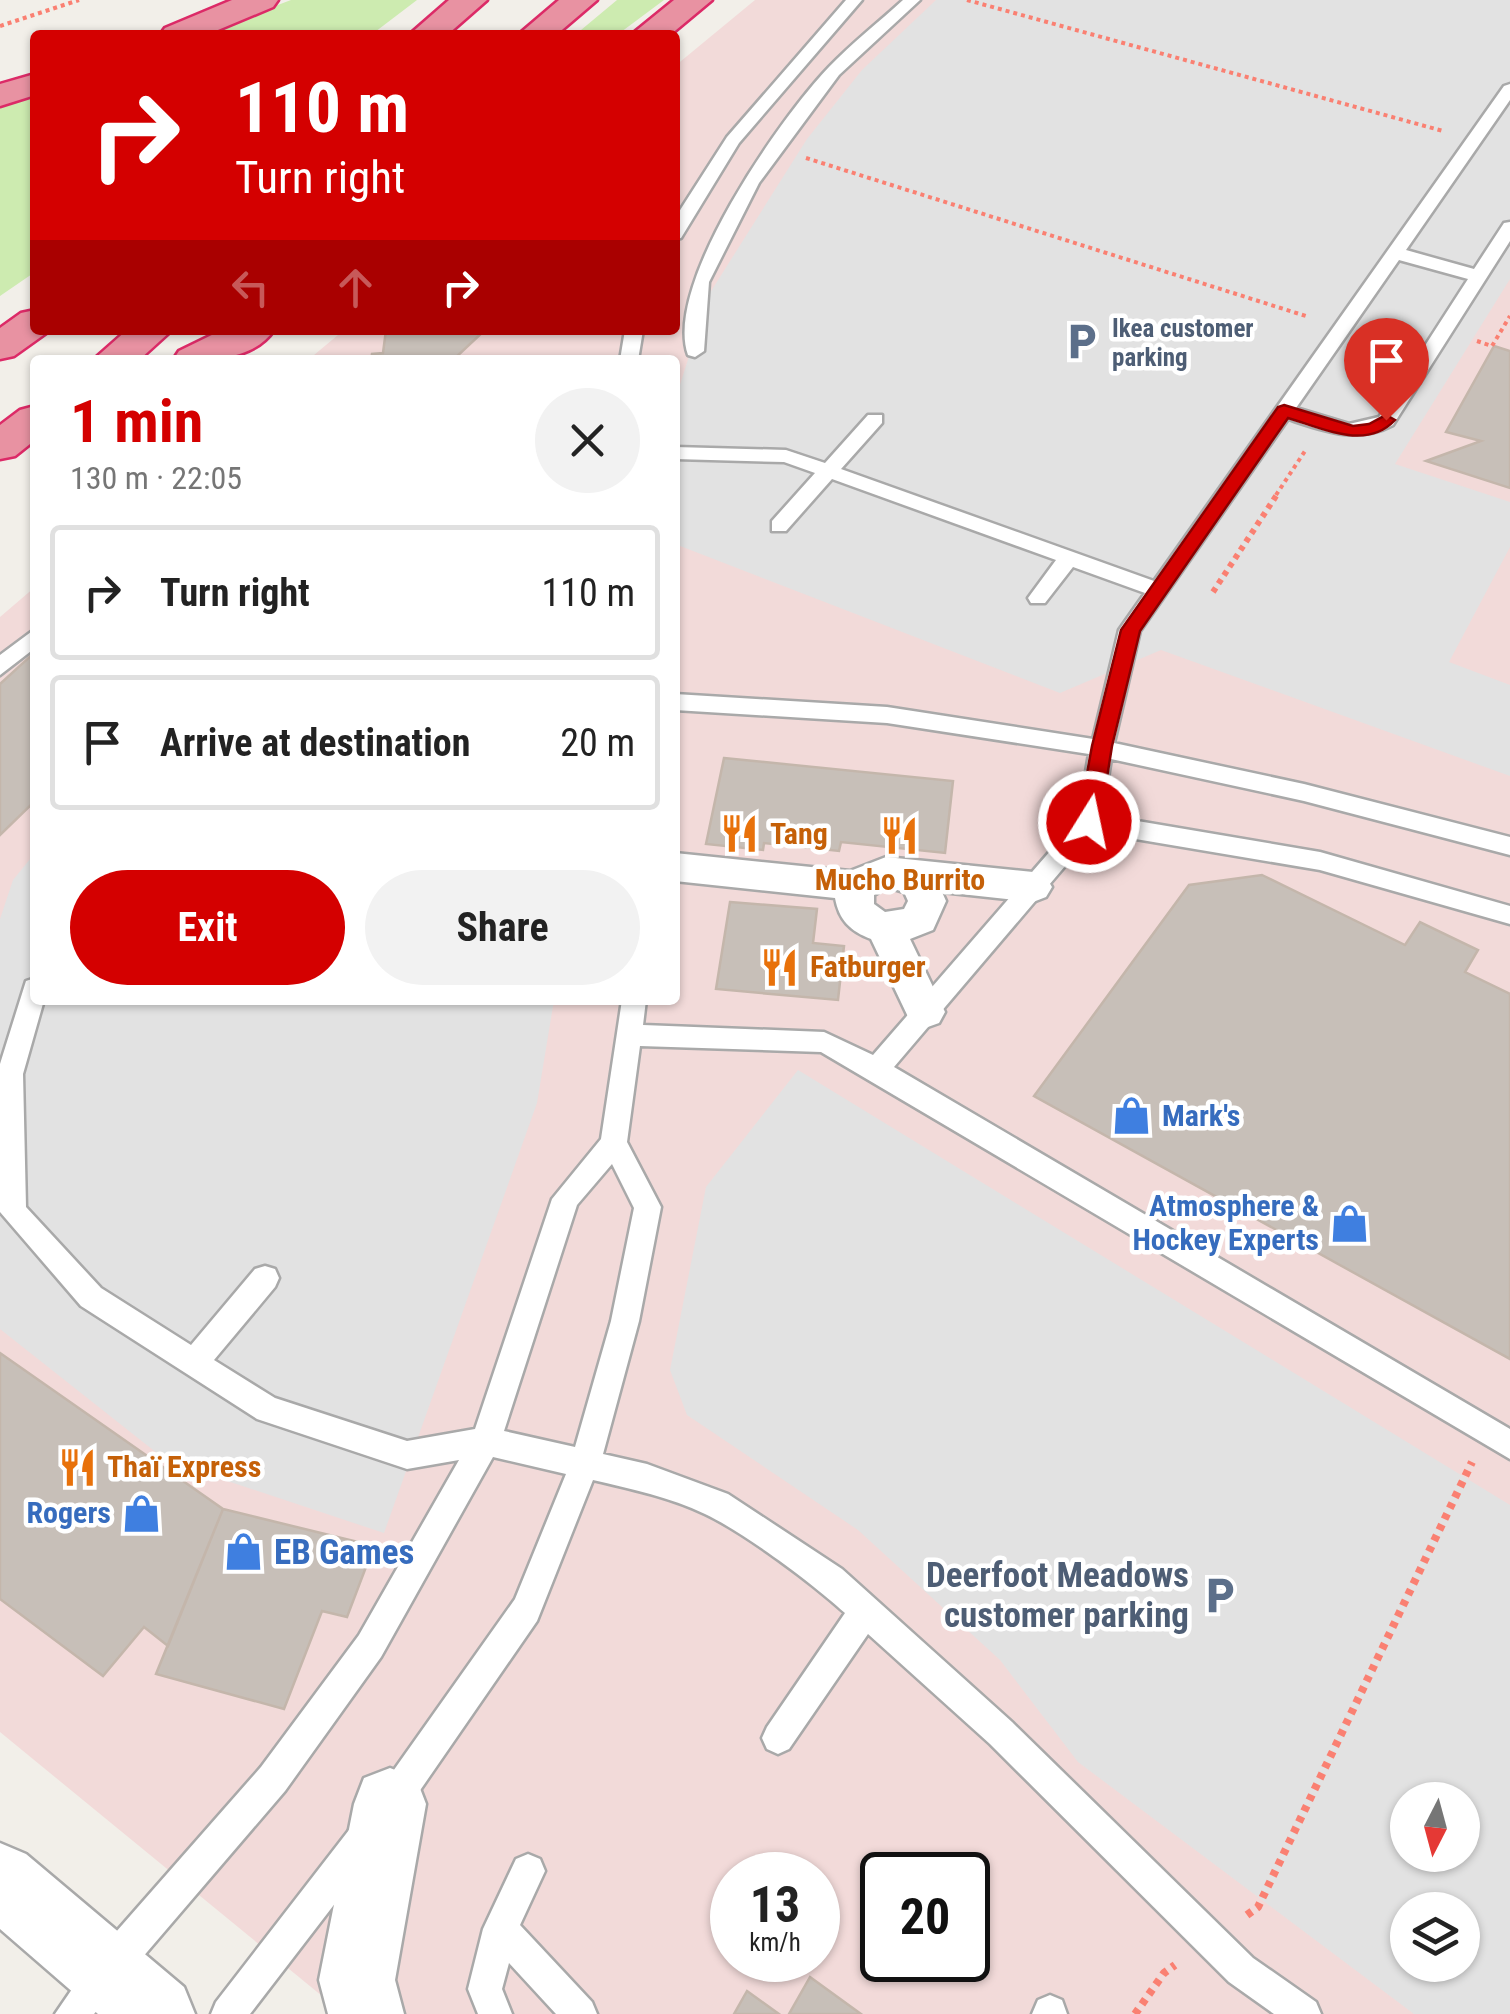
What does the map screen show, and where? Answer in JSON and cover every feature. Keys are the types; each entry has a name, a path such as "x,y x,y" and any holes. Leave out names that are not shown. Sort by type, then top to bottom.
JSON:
{"highway":[{"path":"189,30 261,0"},
{"path":"432,30 470,0"},
{"path":"541,30 580,0"},
{"path":"655,30 695,0"},
{"path":"0,94 30,85"},
{"path":"0,348 30,326"},
{"path":"120,355 146,335"},
{"path":"203,355 244,335"},
{"path":"0,446 30,423"},
{"path":"0,446 30,433"}],"street":[{"path":"680,867 857,886"},
{"path":"910,877 925,892 925,911 910,925 886,929 857,913 853,894 857,886 874,874 886,872 1033,887"},
{"path":"886,929 925,1012"},
{"path":"366,2014 357,1980 390,1804"},
{"path":"0,1880 112,1999"}],"lane":[{"path":"683,202 780,80 854,0"},
{"path":"694,351 700,282 751,182 833,72 912,0"},
{"path":"876,1069 1089,822 1102,746 1130,630 1510,89"},
{"path":"1284,411 1353,432 1374,430 1386,420 1510,227"},
{"path":"1395,253 1478,276"},
{"path":"779,526 875,418"},
{"path":"680,453 786,456 1159,590"},
{"path":"1038,598 1069,557"},
{"path":"0,667 30,640"},
{"path":"680,702 774,703 1102,746 1315,793 1510,846"},
{"path":"1089,822 1320,861 1510,915"},
{"path":"30,1005 10,1074 6,1215 91,1297 267,1409 407,1454 486,1441 647,1478 717,1504 831,1580 1000,1733 1240,1970 1304,2014"},
{"path":"112,1999 370,1646 486,1441 565,1199 614,1143 633,1005"},
{"path":"630,1035 824,1042 876,1069 1499,1438"},
{"path":"228,2014 390,1804 526,1610 585,1464 626,1321 648,1206 614,1143"},
{"path":"194,1363 266,1278"},
{"path":"778,1738 865,1610"},
{"path":"495,2014 485,1989 500,1929 528,1871"},
{"path":"500,1929 580,2014"}],"path":[{"path":"0,26 79,0"},
{"path":"967,0 1474,140"},
{"path":"776,149 1342,328"},
{"path":"1213,592 1305,450 1321,456"},
{"path":"1135,2014 1164,1973 1258,1907 1499,1438"}],"shaded area":[{"path":"755,0 1510,0 1510,2014 344,2014 0,1732 0,617 30,591 30,1005 680,1005 680,355 314,355 338,335 680,335 680,62"},
{"name":"Ikea customer parking","path":"936,0 1510,0 1510,279 1395,464 1510,502 1510,547 1449,662 1510,685 1510,776 1161,650 1060,693 680,546 680,385 708,296 807,139 862,70"},
{"path":"30,859 30,1005 553,1005 537,1103 384,1533 167,1461 0,1329 0,919 13,880"},
{"name":"Deerfoot Meadows customer parking","path":"798,1070 1510,1505 1510,2014 1414,2014 1078,1762 1000,1660 858,1530 687,1415 670,1370 706,1187"}],"green space":[{"path":"291,0 417,0 378,30 212,30"},
{"path":"617,0 664,0 624,30 581,30"},
{"path":"30,94 30,275 0,296 0,103"}],"building":[{"path":"385,335 480,335 458,355 372,355 383,353"},
{"path":"1494,346 1510,351 1510,488 1426,461 1481,441 1446,432"},
{"path":"30,657 30,806 0,835 0,684"},
{"path":"724,758 953,781 945,853 841,842 839,851 764,843 763,850 706,844"},
{"path":"1262,875 1405,945 1420,922 1478,950 1465,972 1510,994 1510,1359 1034,1096 1189,885"},
{"name":"Fatburger","path":"730,902 817,909 813,943 844,946 838,1000 716,989"},
{"path":"0,1353 223,1509 168,1646 144,1627 103,1676 0,1599"},
{"path":"223,1509 374,1546 347,1617 322,1611 284,1709 156,1674"},
{"path":"807,1982 817,1982 861,2014 789,2014"},
{"path":"747,1991 779,2014 734,2014"}],"place":[{"name":"Ikea customer parking","path":"1082,342"},
{"name":"Tang","path":"740,834"},
{"name":"Mucho Burrito","path":"900,836"},
{"name":"Fatburger","path":"780,967"},
{"name":"Mark's","path":"1132,1116"},
{"name":"Atmosphere & Hockey Experts","path":"1349,1223"},
{"name":"Thaï Express","path":"77,1467"},
{"name":"Rogers","path":"141,1513"},
{"name":"EB Games","path":"244,1552"},
{"name":"Deerfoot Meadows customer parking","path":"1219,1595"}],"route":[{"path":"1089,822 1102,746 1130,630 1284,411 1353,432 1374,430 1386,420"}]}
